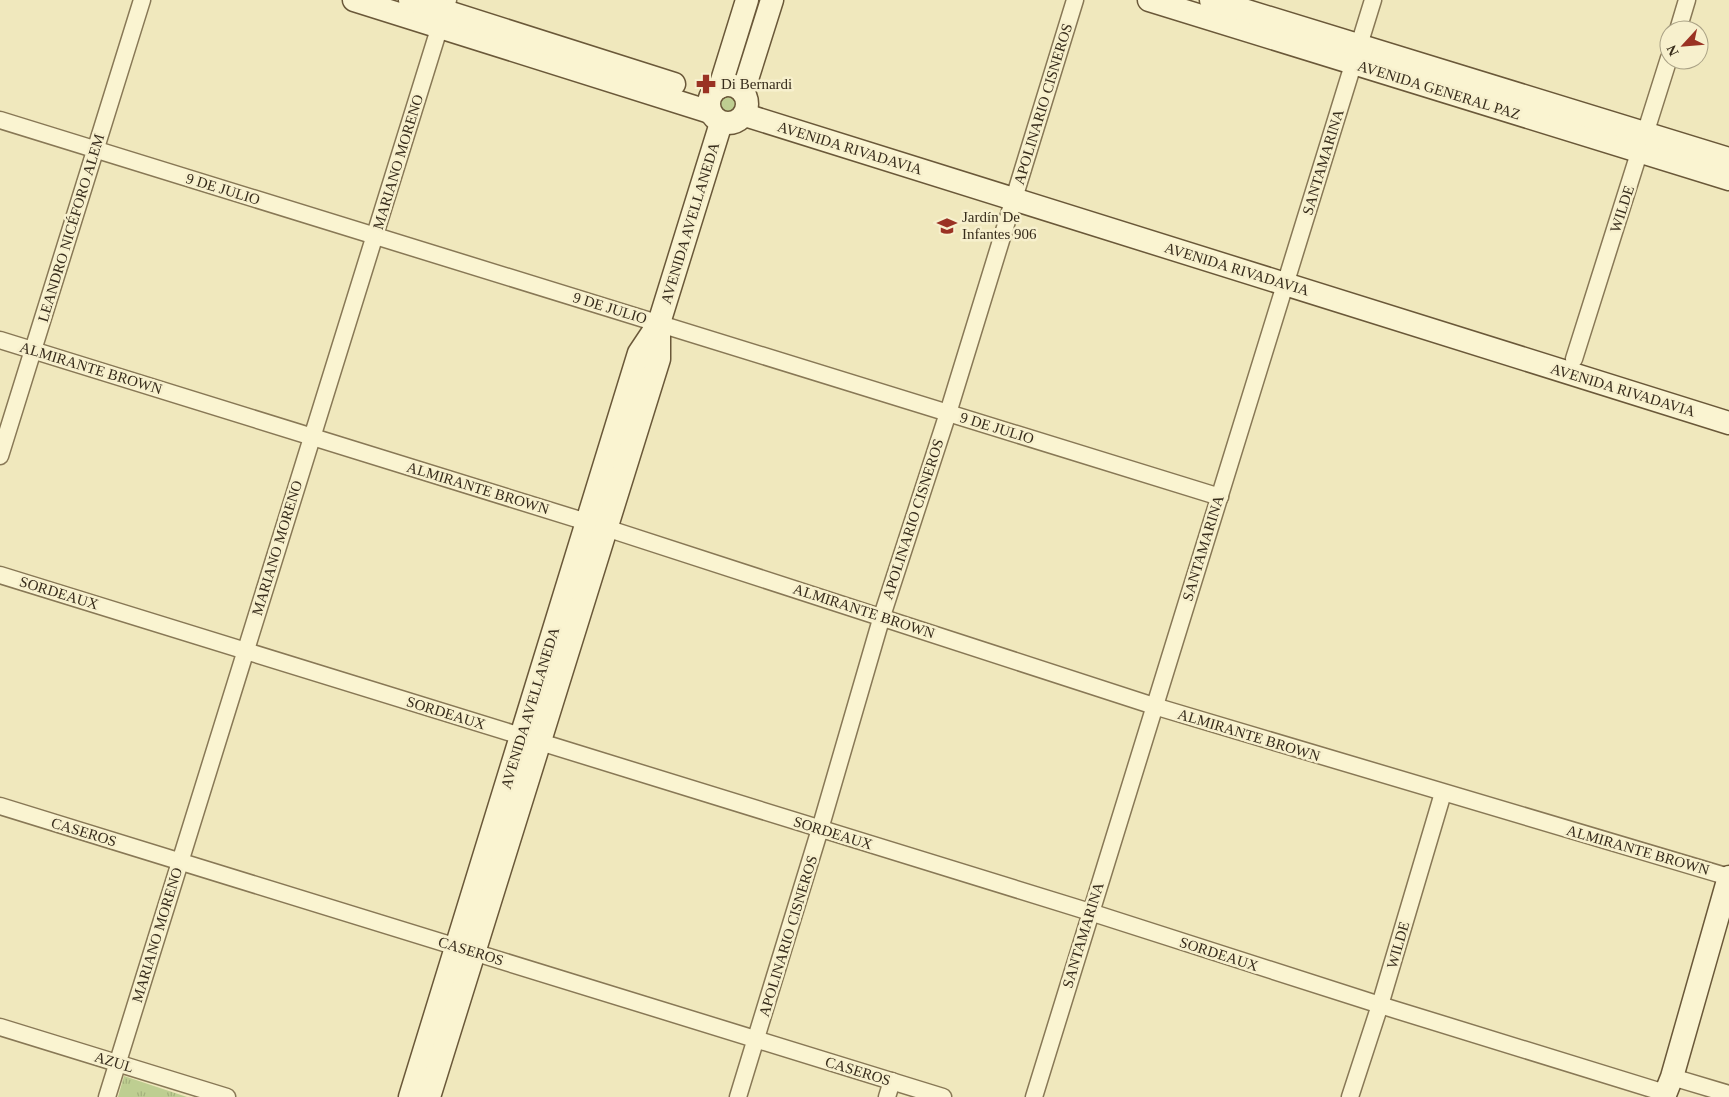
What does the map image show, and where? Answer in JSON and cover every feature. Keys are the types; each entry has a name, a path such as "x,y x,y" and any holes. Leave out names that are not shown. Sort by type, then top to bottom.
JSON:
{"main road":[{"path":"354,0 444,12"},
{"path":"410,0 716,104 734,123 745,103 772,0"},
{"name":"AVENIDA AVELLANEDA","path":"410,1097 465,949 597,525 639,353 658,323 716,104 747,0"},
{"name":"AVENIDA GENERAL PAZ","path":"1149,0 1214,8 1269,28 1643,142 1729,160"},
{"name":"AVENIDA RIVADAVIA","path":"716,104 734,86 745,103 1016,194 1287,278 1729,423"},
{"name":"AVENIDA GENERAL PAZ","path":"1643,142 1729,179"},
{"name":"AVENIDA RIVADAVIA","path":"1287,278 1574,359 1729,408"},
{"path":"1667,1089 1729,877"},
{"name":"AVENIDA AVELLANEDA","path":"429,1097 465,949"}],"street":[{"name":"LEANDRO NICÉFORO ALEM","path":"0,456 142,0"},
{"name":"APOLINARIO CISNEROS","path":"738,1097 820,829 882,616 948,412 1075,0"},
{"name":"SANTAMARINA","path":"1034,1097 1373,0"},
{"path":"1681,20 1687,0"},
{"name":"MARIANO MORENO","path":"107,1097 444,12"},
{"name":"WILDE","path":"1574,359 1665,70"},
{"name":"9 DE JULIO","path":"0,120 1220,496"},
{"name":"ALMIRANTE BROWN","path":"0,340 597,525 882,616 1154,706 1729,877"},
{"name":"SORDEAUX","path":"0,575 1090,912 1380,1006 1667,1089 1729,1094"},
{"name":"WILDE","path":"1350,1097 1380,1006 1443,793"},
{"name":"CASEROS","path":"0,806 756,1040 889,1089 943,1097"},
{"name":"AZUL","path":"0,1027 227,1097"}],"green space":[{"path":"755,0 763,0 738,79 731,77"},
{"path":"724,94 732,94 738,100 738,108 732,114 724,114 718,108 718,100"},
{"path":"124,1076 187,1097 118,1097"}],"place":[{"name":"Di Bernardi","path":"706,84"},
{"name":"Jardín De Infantes 906","path":"947,226"}]}
